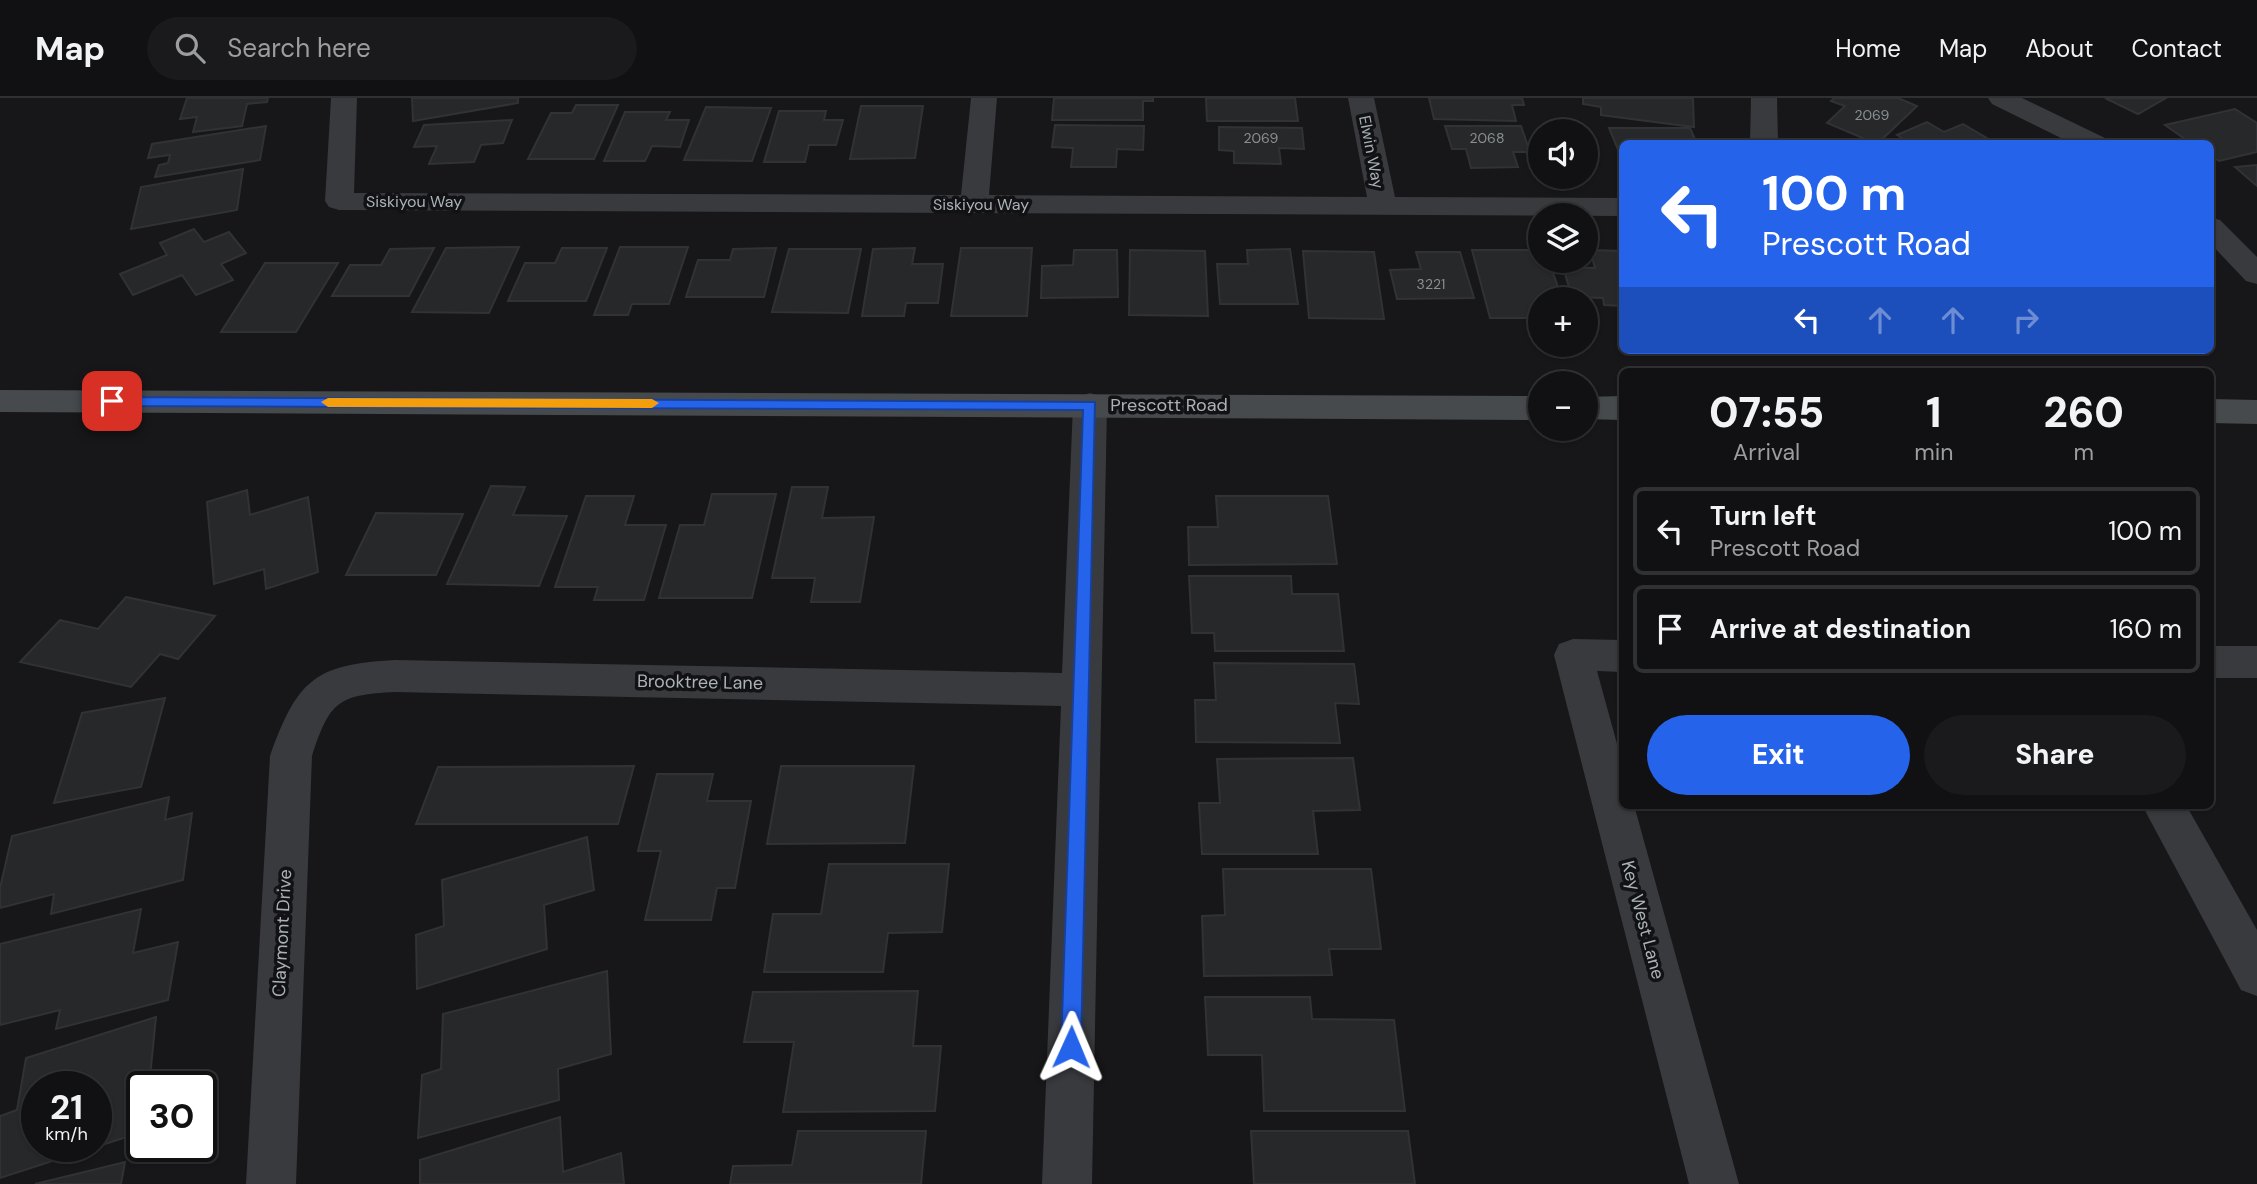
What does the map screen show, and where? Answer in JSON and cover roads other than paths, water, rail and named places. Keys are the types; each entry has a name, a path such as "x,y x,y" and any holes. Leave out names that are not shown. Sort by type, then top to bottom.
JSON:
{"main road":[{"name":"Prescott Road","path":"0,401 1528,408"},
{"path":"1598,408 1619,408"},
{"path":"2214,411 2257,412"}],"street":[{"name":"Siskiyou Way","path":"344,98 339,201 1619,206"},
{"path":"974,204 984,98"},
{"name":"Elwin Way","path":"1361,98 1383,207"},
{"path":"1764,98 1764,140"},
{"path":"2001,98 2087,140"},
{"path":"2214,230 2257,274"},
{"path":"1067,1184 1090,405"},
{"name":"Key West Lane","path":"1619,656 1573,655 1714,1184"},
{"path":"2214,662 2257,662"},
{"name":"Brooktree Lane","path":"323,690 361,677 395,676 1080,690"},
{"name":"Claymont Drive","path":"271,1184 291,756 302,723 323,690"},
{"path":"2165,809 2257,974"}]}
